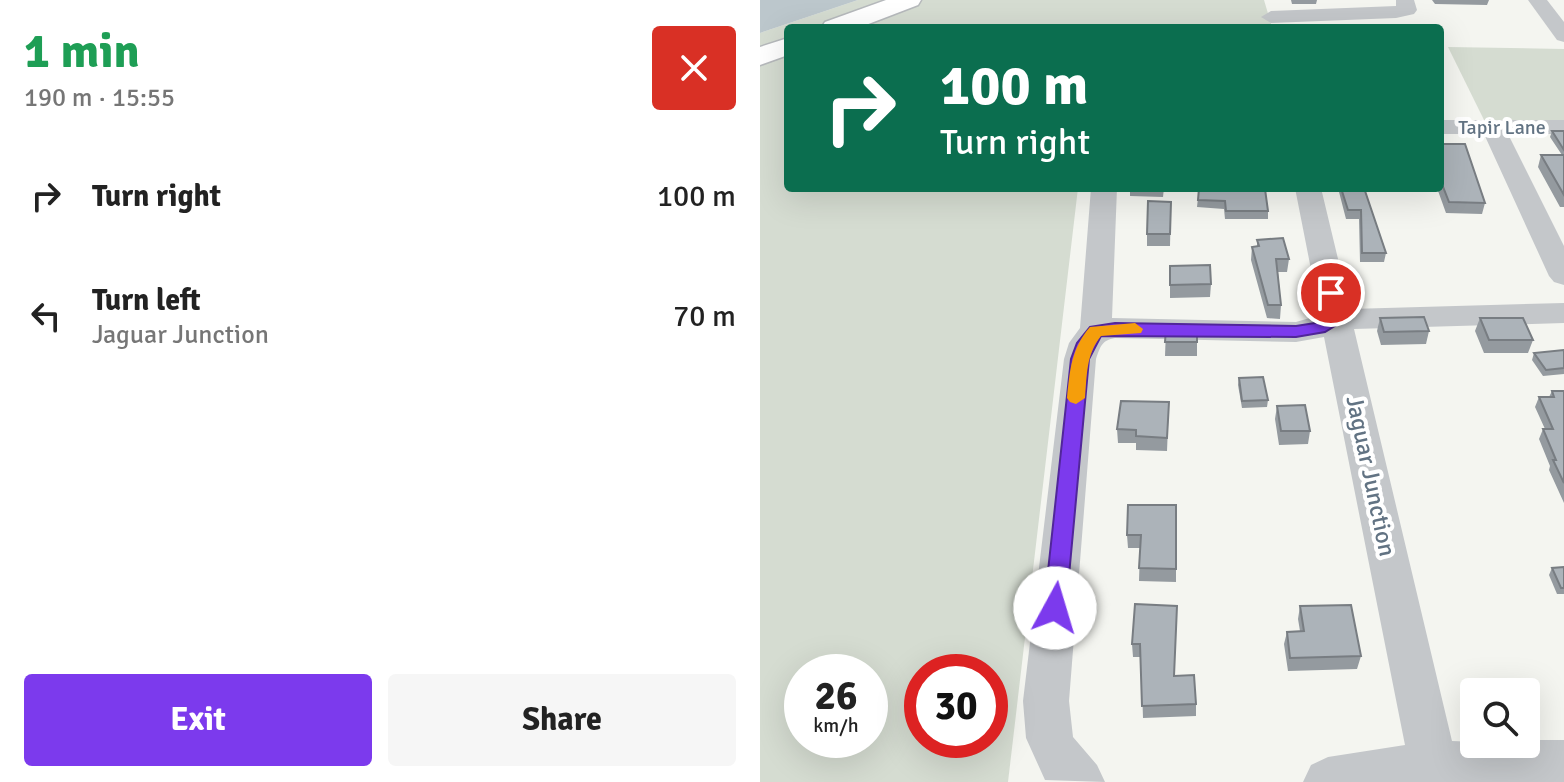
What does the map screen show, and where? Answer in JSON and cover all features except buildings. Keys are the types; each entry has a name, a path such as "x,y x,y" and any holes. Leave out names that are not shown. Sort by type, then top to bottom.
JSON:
{"highway":[{"path":"845,24 909,0"},
{"path":"760,57 784,48"}],"street":[{"path":"1537,0 1564,36"},
{"path":"1271,15 1406,5"},
{"name":"Tapir Lane","path":"1444,127 1564,127"},
{"path":"1493,127 1564,276"},
{"path":"1096,331 1104,192"},
{"name":"Jaguar Junction","path":"1309,192 1433,765"},
{"path":"1080,782 1055,756 1047,731 1046,701 1080,359 1085,343 1096,331 1115,328 1296,332 1319,328 1337,319 1564,313"},
{"path":"1328,782 1433,765 1564,764"}],"shaded area":[{"path":"760,0 858,0 784,24 760,33"},
{"path":"858,0 1264,0 1271,24 787,24"},
{"path":"784,25 784,192 1078,192 1008,782 760,782 760,33"},
{"path":"1448,47 1564,49 1564,121 1485,122"}],"slow traffic":[{"path":"1076,398 1085,343 1096,331 1135,329"}],"route":[{"path":"1055,608 1080,359 1085,343 1096,331 1115,328 1296,332 1319,328 1337,319 1331,293"}]}
